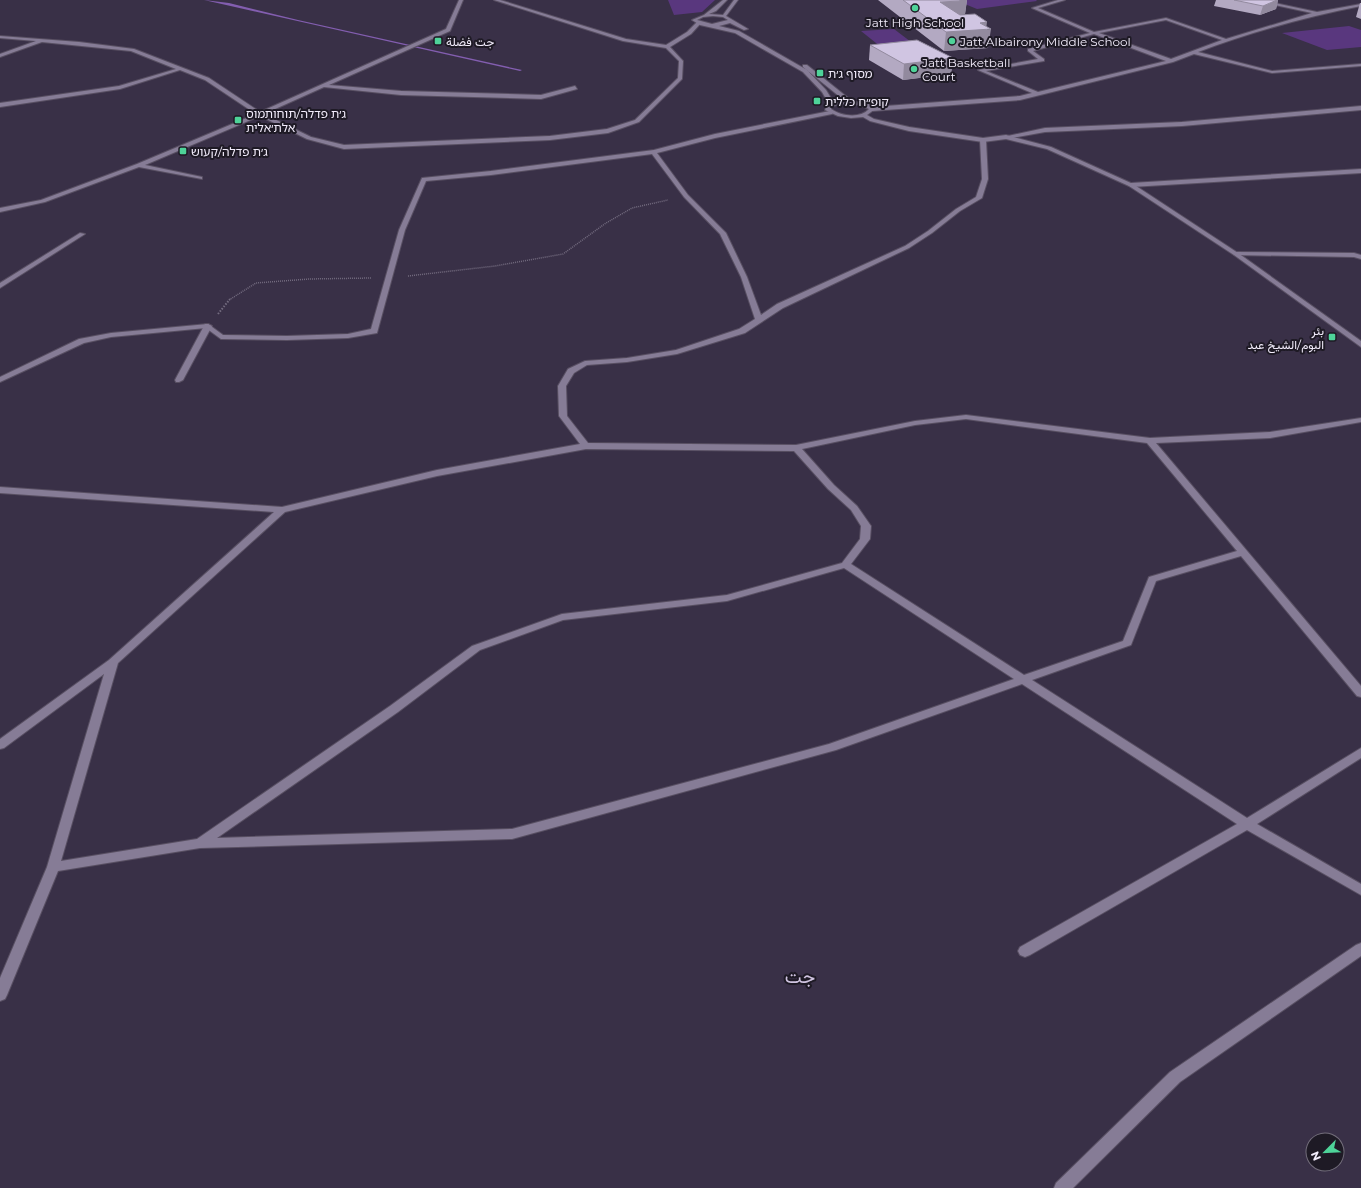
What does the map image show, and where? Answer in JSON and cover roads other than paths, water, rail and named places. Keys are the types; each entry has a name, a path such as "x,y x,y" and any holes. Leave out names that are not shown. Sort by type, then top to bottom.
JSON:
{"street":[{"path":"0,210 42,201 139,165 260,114 448,30 461,0"},
{"path":"0,37 44,40 132,50 207,79 260,114 309,138 344,147 550,138 608,131 636,121 680,78 681,61 668,47 625,40 496,0"},
{"path":"725,0 714,10 694,20 699,23 737,32 805,71 824,91 832,104"},
{"path":"724,16 736,0"},
{"path":"1063,0 1034,8 1094,34 1171,61"},
{"path":"1254,0 1318,13"},
{"path":"830,112 827,108 832,104 850,102 862,104 872,109 998,100 1038,94 1171,61 1226,40 1318,13 1361,4"},
{"path":"702,16 724,16 748,31"},
{"path":"1038,94 980,70 1042,60 1030,50 1094,34 1166,19 1226,40"},
{"path":"710,25 722,24 730,21"},
{"path":"668,47 689,33 699,23"},
{"path":"762,39 813,71 850,102"},
{"path":"0,56 44,40"},
{"path":"1192,52 1272,72 1361,65"},
{"path":"0,105 120,87 180,69"},
{"path":"323,86 401,93 474,96 541,96 575,88"},
{"path":"863,115 872,120 892,126 983,140 1045,130 1182,124 1361,108"},
{"path":"0,380 82,340 111,335 208,326 221,337 287,338 348,336 374,331 402,230 424,179 491,173 654,152 715,136 830,112 842,116 863,115 871,112 872,109"},
{"path":"1006,137 1049,148 1131,185 1236,254 1361,345"},
{"path":"586,446 563,416 562,386 571,371 585,363 627,360 678,352 742,331 780,306 907,247 930,232 958,210 979,198 985,179 983,140"},
{"path":"654,152 686,196 723,233 744,277 759,320"},
{"path":"139,165 200,178"},
{"path":"1131,185 1361,171"},
{"path":"0,286 82,234"},
{"path":"1236,254 1354,255 1361,257"},
{"path":"179,380 208,326"},
{"path":"0,490 282,510 437,473 586,446 796,448 915,423 966,417 1150,441 1270,435 1361,420"},
{"path":"1150,441 1361,694"},
{"path":"200,843 394,709 476,648 562,617 727,598 845,565 866,539 866,526 854,508 831,487 796,448"},
{"path":"0,745 113,662 282,510"},
{"path":"53,866 200,843 512,834 832,747 1023,681 1126,643 1152,579 1243,552"},
{"path":"845,565 1247,824 1361,890"},
{"path":"0,995 53,866 113,662"},
{"path":"1026,950 1247,824 1361,752"},
{"path":"1062,1188 1175,1077 1361,949"}],"waterway":[{"path":"206,0 520,70"}],"place":[{"name":"Jatt High School","path":"915,8"},
{"name":"جت فضلة","path":"438,41"},
{"name":"Jatt Albairony Middle School","path":"952,41"},
{"name":"Jatt Basketball Court","path":"914,69"},
{"name":"מסוף ג׳ת","path":"820,73"},
{"name":"קופ״ח כללית","path":"817,101"},
{"name":"ג׳ת פדלה/תוחותמוס אלת׳אלית","path":"238,120"},
{"name":"ג׳ת פדלה/קעוש","path":"183,151"},
{"name":"بئر البوم/الشيخ عبد","path":"1332,337"}],"district":[{"name":"جت","path":"800,976"}]}
